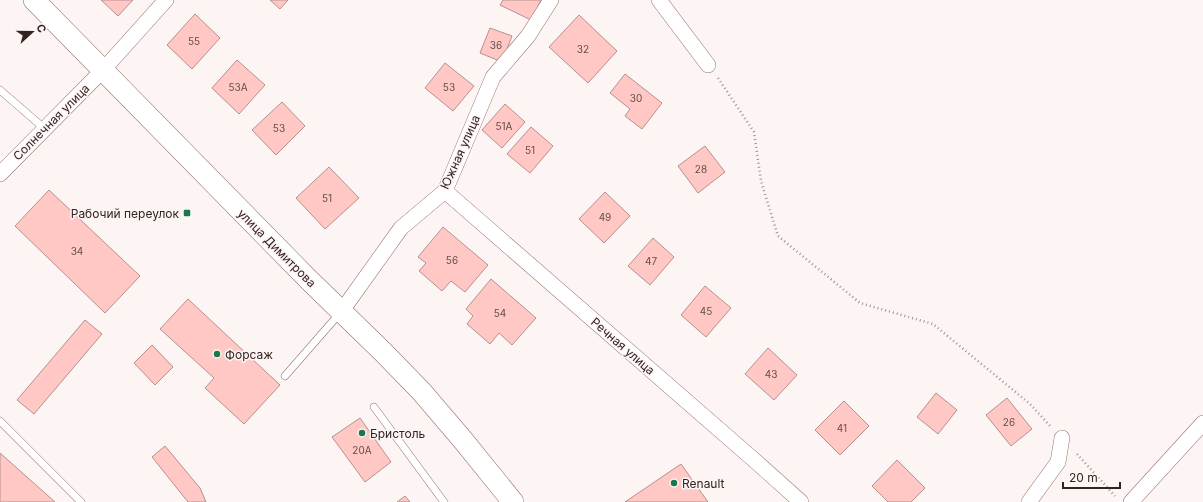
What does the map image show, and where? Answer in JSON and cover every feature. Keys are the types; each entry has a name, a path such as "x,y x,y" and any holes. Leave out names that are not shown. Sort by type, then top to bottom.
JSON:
{"street":[{"name":"улица Димитрова","path":"34,0 341,312 384,352 421,391 513,502"},
{"path":"103,70 166,0"},
{"name":"Южная улица","path":"341,312 401,228 445,191 493,77 528,36 551,0"},
{"path":"659,0 708,65"},
{"name":"Солнечная улица","path":"0,174 103,70"},
{"name":"Речная улица","path":"445,191 753,458 801,502"},
{"path":"1131,502 1203,423"},
{"path":"1029,502 1058,462 1062,438"}],"lane":[{"path":"0,90 45,129"},
{"path":"285,376 341,312"},
{"path":"374,407 444,502"},
{"path":"0,421 81,502"}],"path":[{"path":"708,65 754,132 761,181 778,236 860,303 933,324 1030,404"}],"building":[{"path":"101,0 133,0 118,16"},
{"path":"270,0 288,0 280,9"},
{"path":"503,0 541,0 531,20 500,5"},
{"path":"195,14 220,38 192,69 167,45"},
{"path":"579,15 617,51 588,83 549,47"},
{"path":"490,28 512,36 502,62 480,53"},
{"path":"237,60 265,85 239,114 212,88"},
{"path":"445,63 474,86 453,111 425,88"},
{"path":"625,74 662,103 642,129 625,116 630,109 610,93"},
{"path":"282,102 305,126 276,155 252,130"},
{"path":"505,104 525,122 502,148 482,130"},
{"path":"531,127 553,146 530,173 507,154"},
{"path":"705,146 725,172 698,193 678,166"},
{"path":"329,167 359,198 325,229 296,198"},
{"path":"49,190 140,276 105,313 15,226"},
{"path":"605,192 630,216 604,243 579,219"},
{"path":"443,227 488,265 465,292 451,281 442,291 419,271 426,263 418,257"},
{"path":"653,238 674,257 650,285 628,266"},
{"path":"491,279 536,318 512,345 499,333 490,344 467,324 473,316 466,309"},
{"path":"705,286 731,308 706,337 681,315"},
{"name":"Форсаж","path":"188,299 280,385 244,424 205,388 214,378 160,329"},
{"path":"85,320 102,334 34,414 17,400"},
{"path":"152,345 173,367 155,385 134,363"},
{"path":"768,348 797,375 774,400 745,374"},
{"path":"936,393 957,410 938,434 917,417"},
{"path":"1007,398 1032,429 1011,446 986,415"},
{"path":"844,401 869,426 840,455 815,430"},
{"path":"360,418 391,462 365,482 332,437"},
{"path":"165,446 200,488 206,502 188,502 152,457"},
{"path":"0,453 55,502 0,502"},
{"path":"897,460 925,488 911,502 888,502 872,486"},
{"name":"Renault","path":"681,464 708,502 625,502"},
{"path":"405,496 410,502 397,502"}],"place":[{"name":"Рабочий переулок","path":"187,213"},
{"name":"Форсаж","path":"217,354"},
{"name":"Бристоль","path":"362,433"},
{"name":"Renault","path":"674,483"}]}
